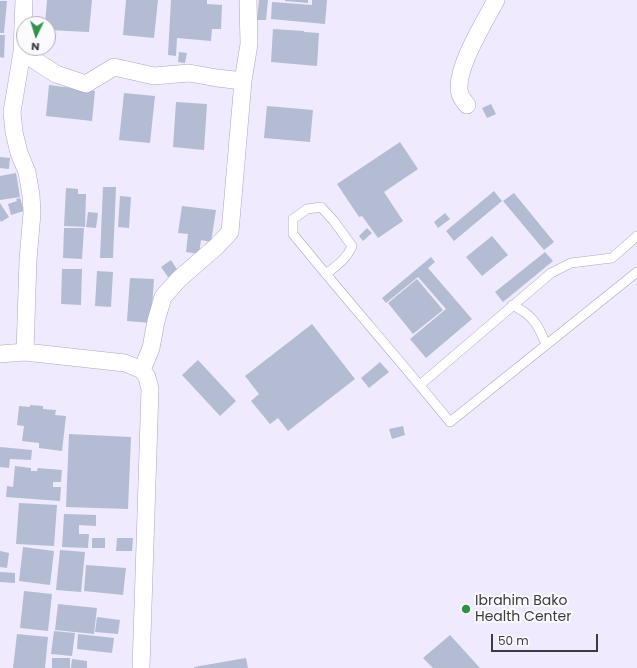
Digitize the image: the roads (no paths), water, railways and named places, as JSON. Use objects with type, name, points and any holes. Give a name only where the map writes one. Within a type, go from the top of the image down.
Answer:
[{"type":"street","points":[[23,16],[24,0]]},
{"type":"street","points":[[142,370],[151,348],[156,321],[163,297],[179,279],[217,246],[230,232],[230,216],[243,81],[249,44],[248,0]]},
{"type":"street","points":[[466,105],[460,94],[462,67],[496,0]]},
{"type":"street","points":[[21,56],[12,112],[14,132],[19,153],[27,172],[31,194],[32,212],[28,260],[25,352]]},
{"type":"street","points":[[28,56],[56,74],[86,84],[114,67],[154,76],[190,73],[243,81]]},
{"type":"street","points":[[0,354],[25,352],[124,363],[142,370],[147,377],[150,389],[141,668]]},
{"type":"lane","points":[[326,274],[343,260],[350,252],[352,246],[333,220],[321,208],[307,209],[293,218],[293,234],[326,274],[420,385],[450,422],[637,272]]},
{"type":"lane","points":[[420,385],[512,304],[550,273],[571,263],[612,258],[637,236]]},
{"type":"lane","points":[[512,304],[525,311],[534,320],[540,328],[546,345]]},
{"type":"place","name":"Ibrahim Bako Health Center","points":[[466,609]]}]
